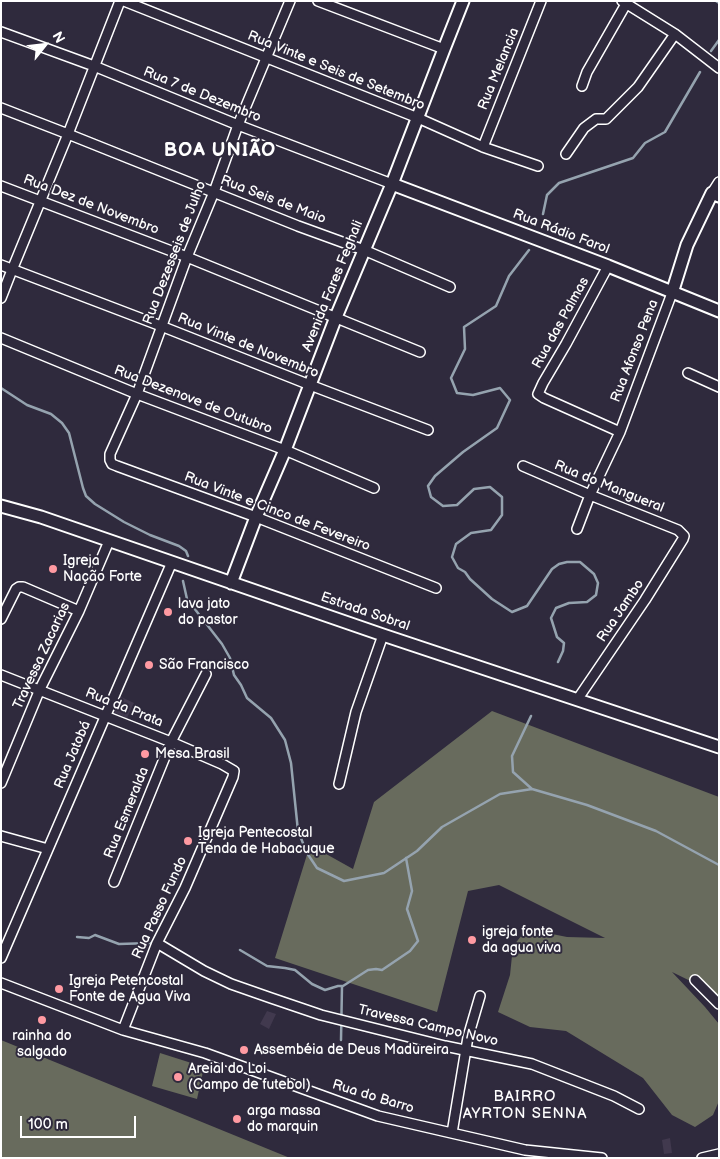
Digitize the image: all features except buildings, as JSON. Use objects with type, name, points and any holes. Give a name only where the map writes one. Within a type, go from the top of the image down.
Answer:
[{"type":"street","points":[[1,298],[120,1]]},
{"type":"street","name":"Rua Vinte e Seis de Setembro","points":[[124,1],[418,118],[483,146],[538,166]]},
{"type":"street","name":"Rua Dezesseis de Julho","points":[[110,460],[110,454],[137,394],[238,125],[290,1]]},
{"type":"street","points":[[318,1],[444,49]]},
{"type":"street","name":"Avenida Fares Feghali","points":[[232,583],[256,517],[336,316],[392,184],[463,1]]},
{"type":"street","name":"Rua Melancia","points":[[483,146],[541,1]]},
{"type":"street","points":[[582,86],[586,72],[624,3],[674,34],[719,68]]},
{"type":"street","name":"Rua 7 de Dezembro","points":[[1,32],[94,66],[238,125],[392,184]]},
{"type":"street","points":[[566,154],[584,128],[596,119],[606,119],[638,87],[674,34]]},
{"type":"street","name":"Rua Seis de Maio","points":[[1,108],[298,226],[364,250],[450,287]]},
{"type":"street","name":"Rua Afonso Pena","points":[[577,529],[590,495],[620,432],[672,293],[687,245],[715,195],[719,182]]},
{"type":"street","name":"Rua Rádio Farol","points":[[392,184],[608,266],[719,312]]},
{"type":"street","name":"Rua Dez de Novembro","points":[[1,186],[336,316],[420,352]]},
{"type":"street","name":"Rua Vinte de Novembro","points":[[1,265],[428,430]]},
{"type":"street","name":"Rua das Palmas","points":[[608,266],[538,394],[620,432]]},
{"type":"street","name":"Rua Dezenove de Outubro","points":[[1,338],[137,394],[284,450],[374,488]]},
{"type":"street","points":[[688,373],[719,387]]},
{"type":"street","name":"Rua Vinte e Cinco de Fevereiro","points":[[110,460],[112,464],[117,466],[256,517],[436,588]]},
{"type":"street","name":"Rua do Mangueral","points":[[522,466],[678,530],[683,535]]},
{"type":"street","name":"Estrada Sobral","points":[[1,506],[41,517],[383,635],[719,746]]},
{"type":"street","name":"Rua Jambo","points":[[577,700],[645,600],[683,539],[683,535]]},
{"type":"street","name":"Travessa Zacarias","points":[[1,783],[40,689],[79,611],[109,541]]},
{"type":"street","name":"Rua Jatobá","points":[[1,958],[172,562]]},
{"type":"street","points":[[1,619],[16,589],[19,587],[79,611]]},
{"type":"street","points":[[338,784],[356,712],[383,635]]},
{"type":"street","name":"Rua Esmeralda","points":[[114,882],[172,742],[206,674]]},
{"type":"street","name":"Rua da Prata","points":[[1,675],[172,742],[234,771]]},
{"type":"street","name":"Rua Passo Fundo","points":[[123,1030],[157,943],[185,888],[234,771]]},
{"type":"street","points":[[1,836],[48,849]]},
{"type":"street","name":"Travessa Campo Novo","points":[[157,943],[204,971],[231,984],[271,998],[321,1015],[466,1051],[532,1064],[614,1096],[639,1109]]},
{"type":"street","points":[[695,980],[719,1004]]},
{"type":"street","name":"Rua do Barro","points":[[1,983],[123,1030],[205,1053],[378,1116],[525,1150],[602,1158]]},
{"type":"street","points":[[452,1133],[471,1024],[480,996]]},
{"type":"street","points":[[702,1158],[719,1154]]},
{"type":"shaded area","points":[[119,696],[134,703],[127,718],[113,712]]},
{"type":"shaded area","points":[[267,1011],[276,1014],[269,1029],[260,1024]]},
{"type":"shaded area","points":[[670,1138],[672,1153],[664,1154],[662,1140]]},
{"type":"green space","points":[[492,711],[719,797],[719,995],[672,972],[719,1024],[719,1101],[713,1115],[695,1127],[672,1115],[643,1078],[566,1031],[530,1027],[498,1012],[510,975],[513,946],[527,929],[567,937],[605,938],[499,885],[468,891],[437,1012],[275,958],[310,845],[353,869],[374,802]]},
{"type":"green space","points":[[1,1040],[290,1158],[4,1158],[1,1156]]},
{"type":"green space","name":"Areial do Loi (Campo de futebol)","points":[[160,1053],[204,1067],[197,1099],[152,1086]]},
{"type":"waterway","points":[[711,51],[719,40]]},
{"type":"waterway","points":[[543,214],[547,195],[559,183],[633,158],[645,143],[665,132],[700,72]]},
{"type":"waterway","points":[[529,250],[509,276],[496,306],[464,327],[465,349],[451,378],[457,393],[473,395],[500,388],[510,400],[497,428],[463,452],[435,476],[428,486],[431,497],[443,506],[457,505],[474,489],[490,487],[502,497],[502,515],[491,530],[471,533],[456,544],[452,557],[458,568],[465,572],[492,599],[512,612],[527,606],[552,569],[559,564],[580,562],[594,574],[598,583],[596,595],[587,602],[569,603],[556,608],[551,618],[557,637],[564,643],[558,662]]},
{"type":"waterway","points":[[1,388],[27,405],[51,414],[62,423],[69,433],[86,496],[95,504],[124,522],[150,535],[179,546],[186,551],[188,556]]},
{"type":"waterway","points":[[183,581],[187,599],[222,644],[230,658],[234,675],[247,698],[271,718],[285,740],[291,763],[298,831],[307,853],[317,868],[344,881],[384,873],[417,851],[442,827],[500,794],[532,789],[587,805],[656,831],[719,865]]},
{"type":"waterway","points":[[531,716],[512,756],[513,772],[532,789]]},
{"type":"waterway","points":[[240,950],[267,966],[295,970],[312,984],[325,990],[343,986],[368,970],[382,970],[410,951],[418,941],[407,909],[412,891],[406,858]]},
{"type":"waterway","points":[[77,937],[89,938],[95,935],[119,944],[151,943]]},
{"type":"waterway","points":[[341,1040],[342,986]]},
{"type":"place","name":"Igreja Nação Forte","points":[[53,569]]},
{"type":"place","name":"lava jato do pastor","points":[[168,612]]},
{"type":"place","name":"São Francisco","points":[[149,665]]},
{"type":"place","name":"Mesa Brasil","points":[[145,754]]},
{"type":"place","name":"Igreja Pentecostal Tenda de Habacuque","points":[[188,841]]},
{"type":"place","name":"igreja fonte da agua viva","points":[[472,940]]},
{"type":"place","name":"Igreja Petencostal Fonte de Água Viva","points":[[59,989]]},
{"type":"place","name":"rainha do salgado","points":[[42,1020]]},
{"type":"place","name":"Assembéia de Deus Madureira","points":[[244,1050]]},
{"type":"place","name":"Areial do Loi (Campo de futebol)","points":[[178,1077]]},
{"type":"place","name":"arga massa do marquin","points":[[237,1119]]},
{"type":"district","name":"BOA UNIÃO","points":[[220,151]]},
{"type":"district","name":"BAIRRO AYRTON SENNA","points":[[525,1106]]}]
